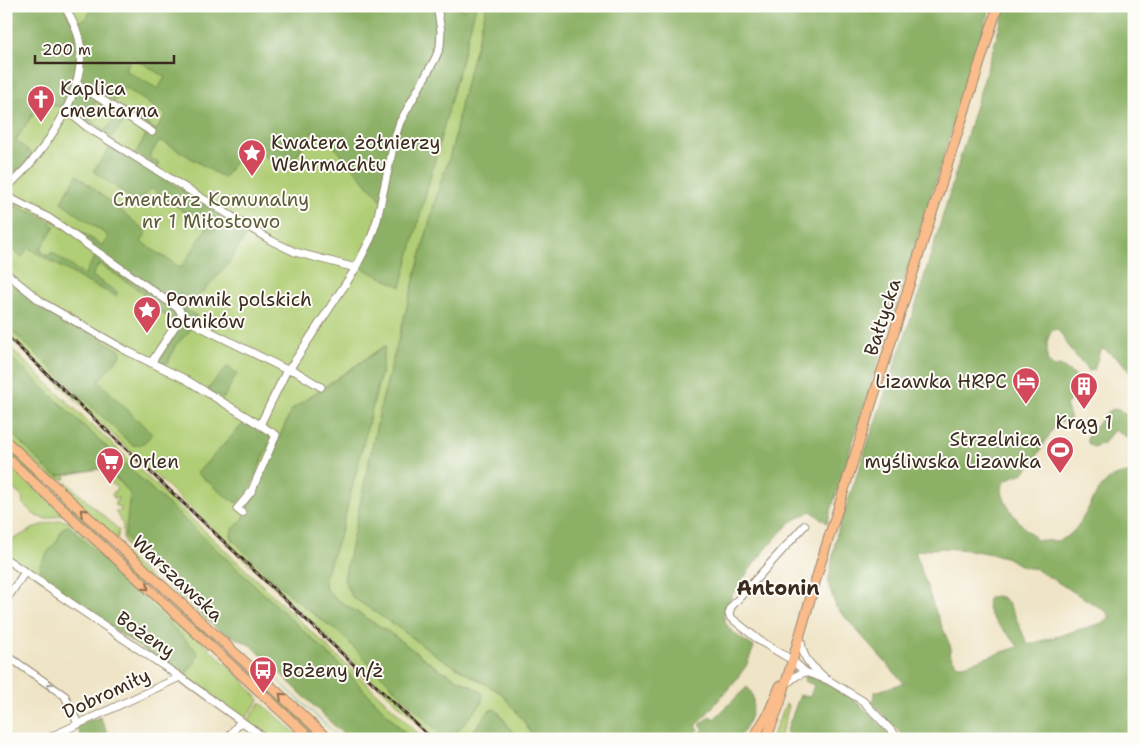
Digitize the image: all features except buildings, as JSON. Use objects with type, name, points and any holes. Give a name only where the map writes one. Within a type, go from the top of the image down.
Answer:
[{"type":"main road","name":"Bałtycka","points":[[766,739],[786,684],[821,562],[998,6]]},
{"type":"main road","name":"Warszawska","points":[[6,441],[329,739]]},
{"type":"main road","name":"Warszawska","points":[[6,458],[311,739]]},
{"type":"main road","points":[[110,554],[119,545]]},
{"type":"main road","name":"Bałtycka","points":[[753,739],[770,710],[791,663]]},
{"type":"street","points":[[6,188],[28,166],[66,110],[76,83],[79,62],[79,38],[66,6]]},
{"type":"street","points":[[260,425],[288,370],[309,342],[356,268],[371,238],[378,220],[400,122],[440,47],[442,31],[437,6]]},
{"type":"street","points":[[76,83],[152,132]]},
{"type":"street","points":[[66,110],[111,142],[270,240],[295,252],[356,268]]},
{"type":"street","points":[[6,212],[9,198],[42,214],[178,308],[181,317],[151,363]]},
{"type":"street","points":[[6,273],[43,303],[127,351],[185,379],[276,435],[251,492],[237,509],[242,513]]},
{"type":"street","points":[[181,317],[288,370],[295,371],[321,386]]},
{"type":"street","points":[[805,525],[732,607],[729,614],[732,620],[748,633],[791,663],[805,672],[828,680]]},
{"type":"street","name":"Bożeny","points":[[6,559],[180,677],[266,739]]},
{"type":"street","points":[[6,600],[25,572]]},
{"type":"street","points":[[800,635],[802,651],[807,662],[828,680],[863,701],[900,739]]},
{"type":"street","points":[[6,655],[65,696],[78,724]]},
{"type":"street","points":[[791,663],[807,662]]},
{"type":"street","points":[[786,684],[805,672]]},
{"type":"street","name":"Dobromiły","points":[[46,739],[180,677]]},
{"type":"street","points":[[227,739],[241,721]]},
{"type":"green space","name":"Cmentarz Komunalny nr 1 Miłostowo","points":[[6,6],[487,6],[461,102],[449,159],[438,190],[381,405],[344,580],[399,628],[439,657],[501,693],[523,720],[534,739],[517,739],[499,713],[494,709],[489,711],[467,739],[435,739],[6,334],[6,325],[132,444],[6,299]],"holes":[[[384,346],[382,369],[341,531],[325,576],[325,587],[333,597],[390,633],[437,668],[480,691],[483,695],[481,704],[454,735],[337,631],[307,609],[269,576],[231,536],[232,530],[243,519],[292,409]]]},
{"type":"green space","points":[[6,6],[62,6],[72,19],[79,21],[87,18],[90,12],[89,6],[451,6],[465,10],[467,6],[476,6],[401,287],[360,267],[376,236],[385,204],[323,134],[312,132],[287,171],[247,144],[224,178],[166,143],[159,141],[149,157],[160,164],[154,173],[248,232],[227,266],[186,310],[197,316],[188,333],[175,346],[168,363],[159,363],[157,359],[180,322],[174,318],[169,318],[148,303],[140,313],[135,309],[144,293],[99,264],[92,276],[117,292],[116,296],[85,281],[28,248],[22,257],[6,246],[6,199],[19,207],[41,216],[55,226],[40,250],[48,256],[52,252],[84,275],[99,250],[76,233],[78,230],[103,246],[108,236],[61,202],[77,175],[147,232],[141,242],[181,268],[207,228],[151,188],[139,204],[93,171],[111,147],[132,159],[146,135],[125,121],[111,138],[90,125],[76,112],[63,106],[54,106],[42,100],[16,140],[33,155],[6,183]],"holes":[[[132,57],[165,77],[158,89],[125,70]],[[124,87],[166,115],[156,130],[116,104],[113,104]],[[96,101],[116,115],[106,131],[86,117]]]},
{"type":"green space","points":[[487,6],[991,6],[827,523],[811,511],[791,522],[762,553],[730,598],[725,610],[724,619],[726,624],[733,632],[754,647],[746,666],[696,726],[699,729],[689,739],[534,739],[523,720],[501,693],[439,657],[352,597],[344,580],[381,405],[438,190],[449,159],[461,102]]},
{"type":"green space","points":[[1006,6],[1134,6],[1134,378],[1121,361],[1104,349],[1100,351],[1094,370],[1089,371],[1072,352],[1059,332],[1056,329],[1051,331],[1047,341],[1047,361],[1054,367],[1061,366],[1082,380],[1089,385],[1088,389],[1074,397],[1066,405],[1071,419],[1057,423],[1036,458],[1025,472],[1006,480],[1002,489],[1003,497],[1013,514],[1037,540],[1059,541],[1071,533],[1079,524],[1100,489],[1109,480],[1120,474],[1134,474],[1134,739],[906,739],[872,703],[875,692],[904,683],[836,607],[828,583],[837,533],[917,301]],"holes":[[[941,548],[994,554],[1005,557],[1021,566],[1034,568],[1107,612],[1110,618],[1102,623],[1028,645],[1006,601],[1001,597],[993,597],[988,599],[989,612],[1018,647],[964,665],[957,665],[949,653],[951,648],[933,605],[915,551]]]},
{"type":"green space","points":[[6,276],[39,304],[120,350],[120,356],[98,381],[152,434],[145,441],[139,445],[132,445],[6,325]]},
{"type":"green space","points":[[6,344],[401,716],[423,739],[411,739],[337,662],[12,359],[6,353]]},
{"type":"green space","points":[[385,346],[382,369],[341,532],[325,576],[325,587],[333,597],[390,633],[437,668],[480,691],[483,695],[481,704],[454,735],[448,737],[441,735],[337,631],[307,609],[269,576],[234,541],[231,535],[232,530],[243,519],[292,409]]},
{"type":"green space","points":[[6,353],[337,662],[411,739],[348,739],[252,646],[216,628],[167,582],[157,567],[143,553],[130,543],[125,536],[130,494],[119,480],[99,469],[58,476],[51,473],[6,428]]},
{"type":"green space","points":[[227,367],[237,373],[223,399],[208,389]]},
{"type":"green space","points":[[1114,409],[1126,415],[1134,412],[1134,444],[1116,430],[1112,432],[1105,442],[1093,447],[1087,440],[1088,436],[1107,412]]},
{"type":"green space","points":[[246,421],[268,434],[271,440],[248,492],[237,503],[197,473]]},
{"type":"green space","points":[[6,428],[58,476],[65,475],[66,479],[51,477],[6,438]]},
{"type":"green space","points":[[6,448],[113,545],[109,545],[6,454]]},
{"type":"green space","points":[[6,461],[63,514],[46,519],[36,516],[23,504],[22,497],[6,482]]},
{"type":"green space","points":[[110,474],[127,488],[130,494],[130,543],[145,556],[185,599],[183,601],[126,545],[123,537],[123,525],[115,511],[121,511],[121,507],[115,506],[118,498],[115,499],[112,495],[117,488],[106,478]]},
{"type":"green space","points":[[67,483],[119,530],[117,540],[57,485]]},
{"type":"green space","points":[[61,520],[68,522],[100,551],[115,561],[241,678],[259,700],[245,720],[6,555],[6,540],[14,539],[38,526]]},
{"type":"green space","points":[[67,526],[195,649],[198,654],[185,676],[78,604],[56,587],[41,571],[40,565],[57,541],[63,528]]},
{"type":"green space","points":[[120,550],[323,739],[316,739],[116,555]]},
{"type":"green space","points":[[806,675],[844,693],[874,718],[893,739],[793,739],[786,732],[800,695],[810,697],[814,685],[804,681]]},
{"type":"green space","points":[[747,687],[753,698],[753,706],[749,721],[737,739],[694,739],[704,729],[700,725],[710,716],[714,719]]},
{"type":"green space","points":[[260,703],[302,739],[269,739],[246,723]]},
{"type":"green space","points":[[786,704],[788,709],[782,731],[778,739],[771,739]]},
{"type":"green space","points":[[494,709],[499,713],[517,739],[467,739],[489,711]]},
{"type":"green space","points":[[100,717],[110,739],[82,739],[76,725]]},
{"type":"waterway","points":[[226,637],[266,669],[341,739]]},
{"type":"railway","points":[[6,335],[432,739]]},
{"type":"place","name":"Kaplica cmentarna","points":[[41,123]]},
{"type":"place","name":"Kwatera żołnierzy Wehrmachtu","points":[[252,177]]},
{"type":"place","name":"Pomnik polskich lotników","points":[[147,334]]},
{"type":"place","name":"Lizawka HRPC","points":[[1026,405]]},
{"type":"place","name":"Krąg 1","points":[[1084,410]]},
{"type":"place","name":"Strzelnica myśliwska Lizawka","points":[[1060,474]]},
{"type":"place","name":"Orlen","points":[[110,485]]},
{"type":"place","name":"Bożeny n/ż","points":[[263,694]]},
{"type":"district","name":"Antonin","points":[[778,588]]}]
